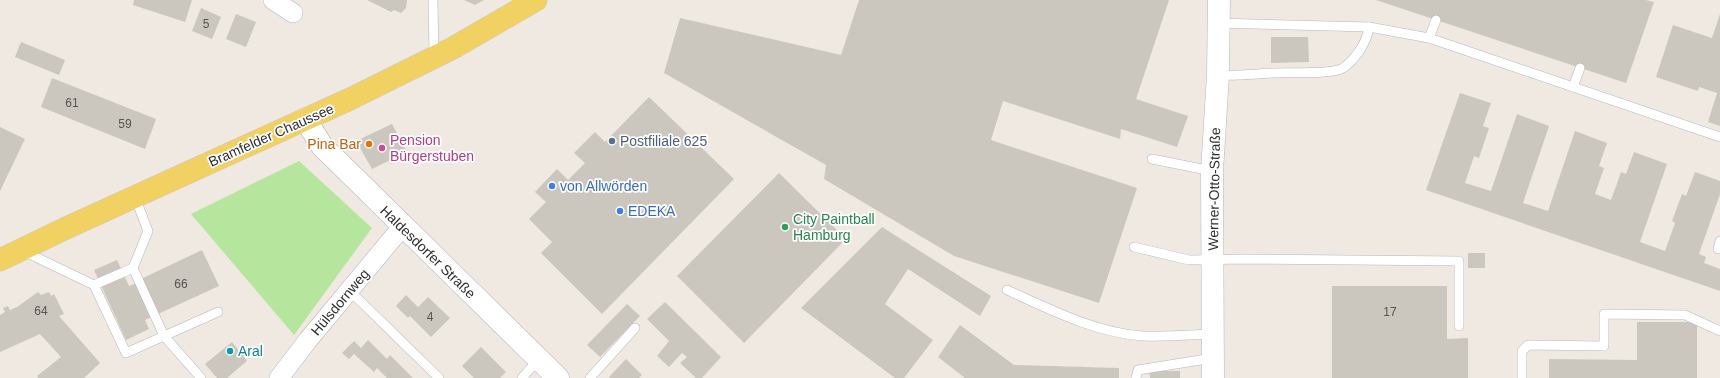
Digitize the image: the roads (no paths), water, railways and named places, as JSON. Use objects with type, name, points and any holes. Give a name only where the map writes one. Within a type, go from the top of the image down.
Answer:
[{"type":"main road","name":"Bramfelder Chaussee","points":[[0,260],[134,196],[305,119],[434,58],[536,0]]},
{"type":"main road","name":"Werner-Otto-Straße","points":[[1213,368],[1212,171],[1218,76],[1219,0]]},
{"type":"main road","name":"Haldesdorfer Straße","points":[[305,119],[322,146],[558,378]]},
{"type":"street","points":[[273,0],[293,13]]},
{"type":"street","name":"Hülsdornweg","points":[[279,378],[402,226]]},
{"type":"lane","points":[[433,0],[434,58]]},
{"type":"lane","points":[[1430,38],[1436,20]]},
{"type":"lane","points":[[1218,23],[1369,27],[1430,38],[1720,136]]},
{"type":"lane","points":[[1218,76],[1248,76],[1273,73],[1331,71],[1343,68],[1352,60],[1364,44],[1368,36],[1369,27]]},
{"type":"lane","points":[[1573,86],[1580,68]]},
{"type":"lane","points":[[1152,160],[1212,171]]},
{"type":"lane","points":[[94,285],[133,268],[148,231],[134,196]]},
{"type":"lane","points":[[1134,247],[1189,260],[1459,261],[1459,326]]},
{"type":"lane","points":[[21,250],[94,285],[126,354],[218,312]]},
{"type":"lane","points":[[133,268],[164,336],[201,378]]},
{"type":"lane","points":[[349,290],[439,378]]},
{"type":"lane","points":[[1007,290],[1069,318],[1107,330],[1142,336],[1213,334]]},
{"type":"lane","points":[[1522,378],[1522,351],[1528,345],[1604,346],[1604,314],[1685,315],[1720,331]]},
{"type":"lane","points":[[590,378],[635,328]]},
{"type":"lane","points":[[522,378],[539,359]]},
{"type":"lane","points":[[1136,378],[1138,370],[1213,368]]},
{"type":"place","name":"Postfiliale 625","points":[[612,141]]},
{"type":"place","name":"Pina Bar","points":[[369,144]]},
{"type":"place","name":"Pension Bürgerstuben","points":[[382,148]]},
{"type":"place","name":"von Allwörden","points":[[552,186]]},
{"type":"place","name":"EDEKA","points":[[620,211]]},
{"type":"place","name":"City Paintball Hamburg","points":[[785,227]]},
{"type":"place","name":"Aral","points":[[230,351]]}]
